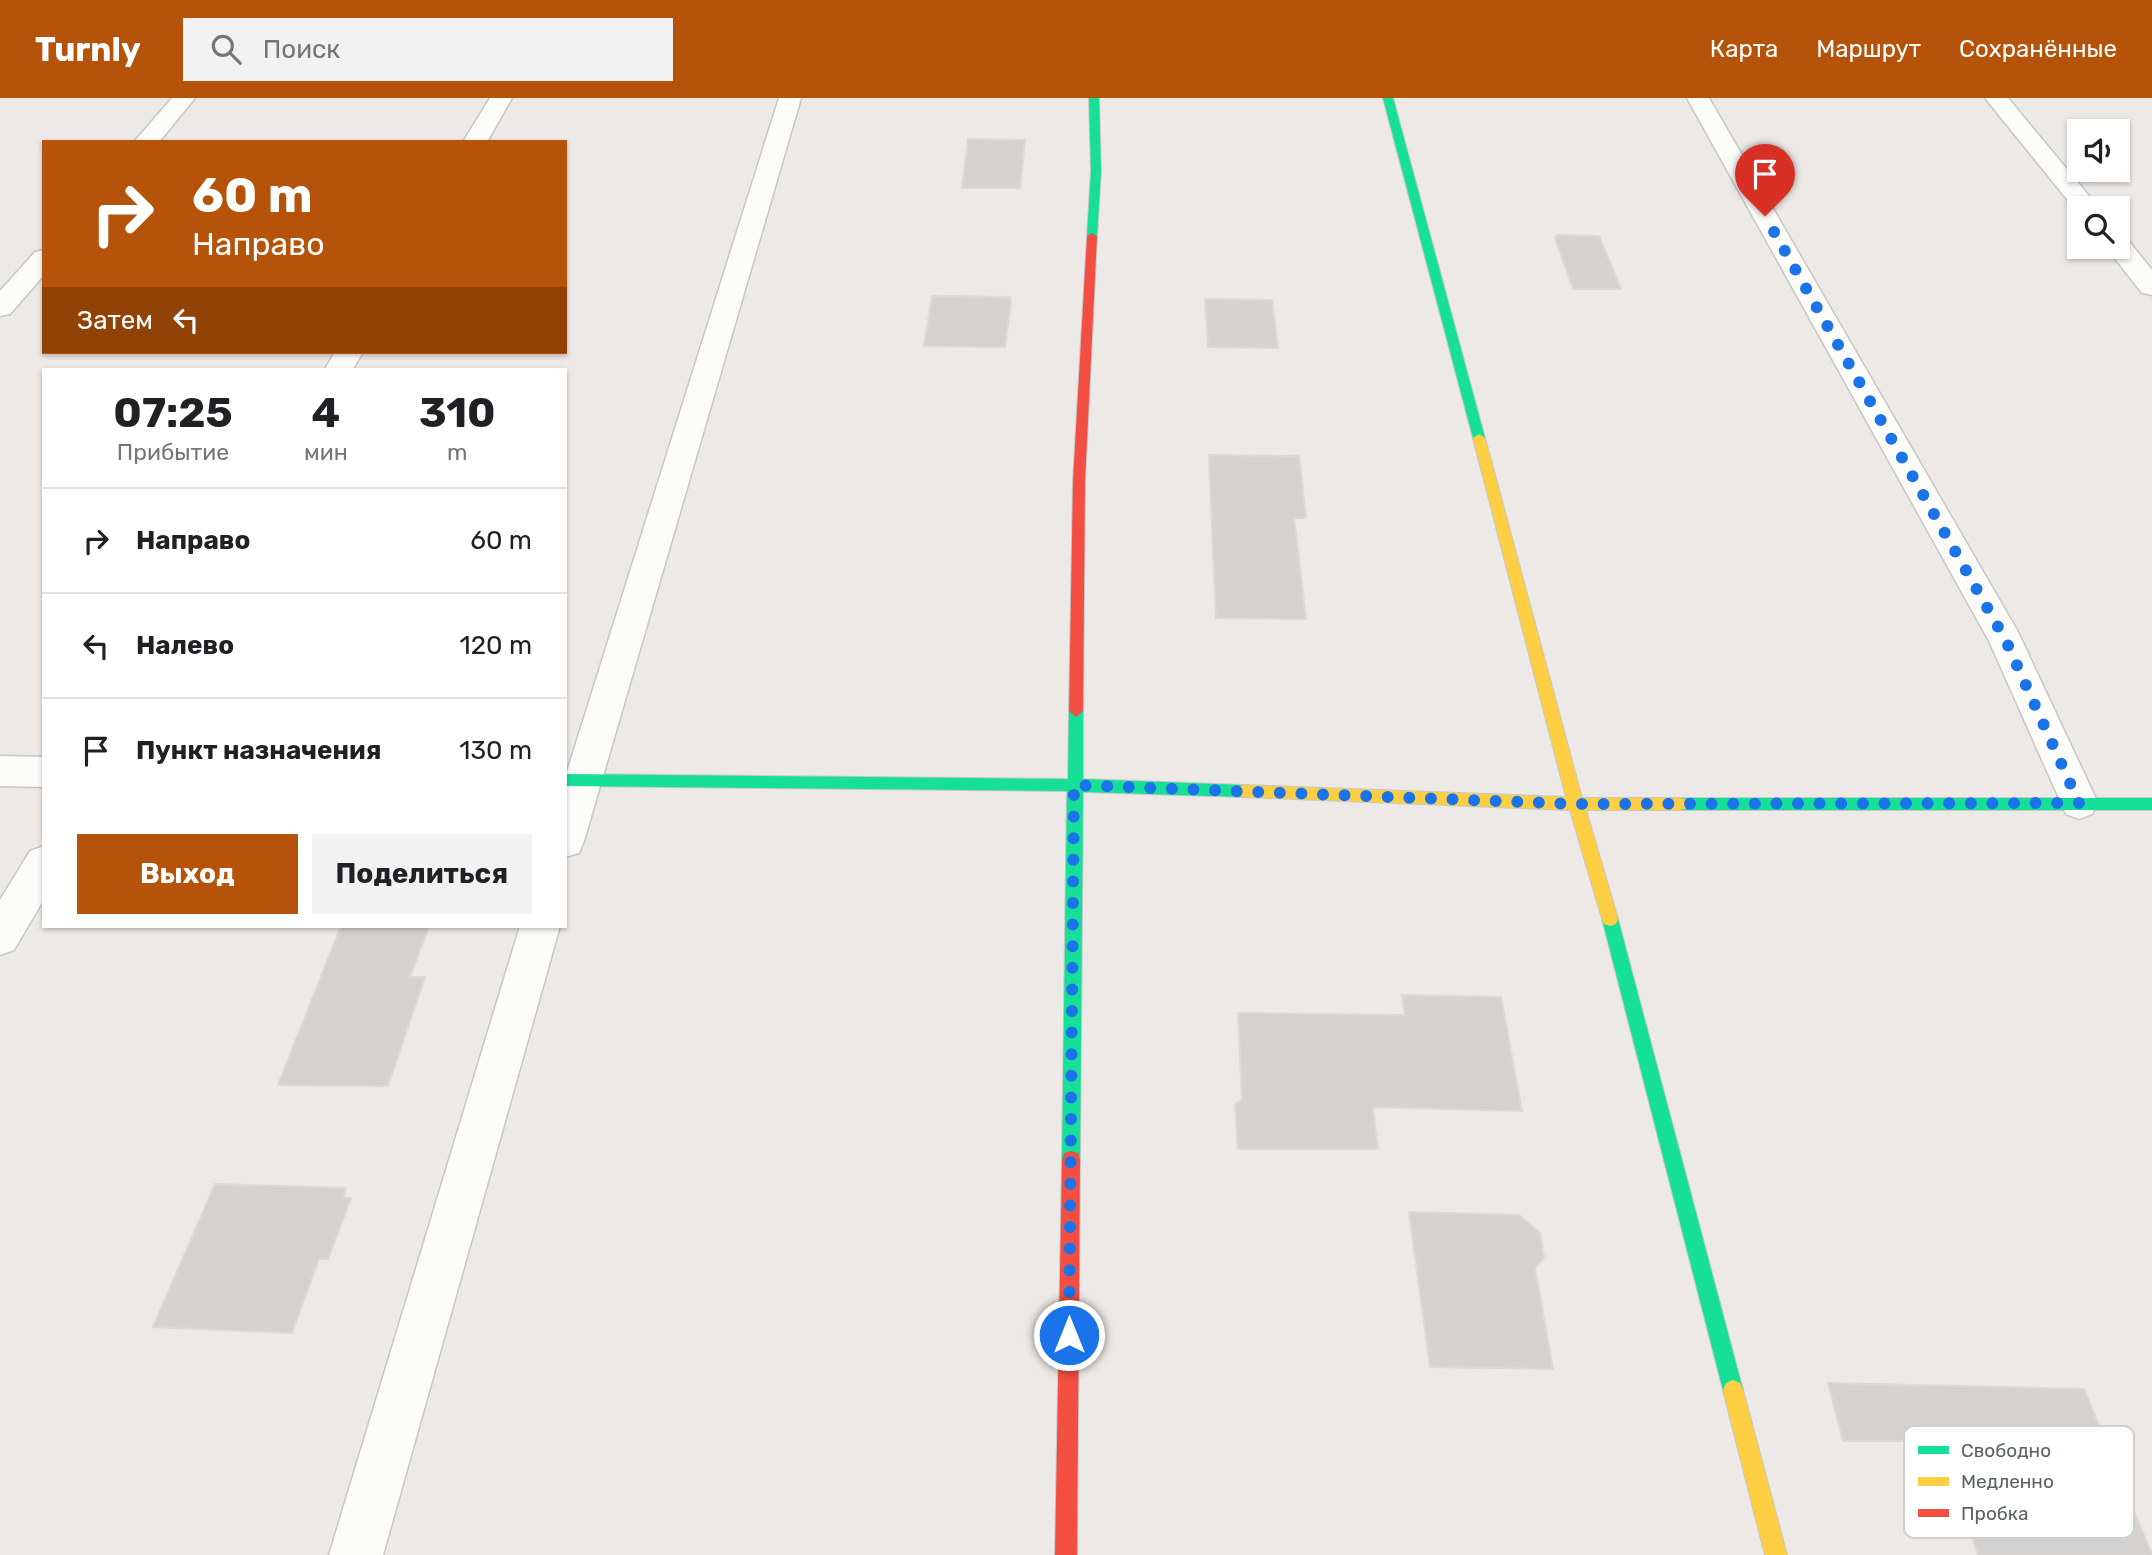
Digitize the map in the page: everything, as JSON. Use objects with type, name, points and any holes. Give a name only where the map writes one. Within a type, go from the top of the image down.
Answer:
[{"type":"street","points":[[148,140],[184,98]]},
{"type":"street","points":[[476,140],[501,98]]},
{"type":"street","points":[[567,827],[574,780],[790,98]]},
{"type":"street","points":[[1066,1555],[1079,481],[1097,171],[1094,98]]},
{"type":"street","points":[[1388,98],[1576,804],[1595,862],[1776,1555]]},
{"type":"street","points":[[1698,98],[2006,641],[2079,803]]},
{"type":"street","points":[[1996,98],[2077,196]]},
{"type":"street","points":[[2129,259],[2152,287]]},
{"type":"street","points":[[0,309],[42,260]]},
{"type":"street","points":[[0,771],[42,772]]},
{"type":"street","points":[[574,780],[1074,785],[1576,804],[2152,804]]},
{"type":"street","points":[[0,937],[42,866]]},
{"type":"street","points":[[356,1555],[539,928]]},
{"type":"building","points":[[968,139],[1025,140],[1020,188],[962,188]]},
{"type":"building","points":[[1557,235],[1599,236],[1621,289],[1573,289],[1555,238]]},
{"type":"building","points":[[932,296],[1010,297],[1005,347],[924,346]]},
{"type":"building","points":[[1205,299],[1272,300],[1278,348],[1208,347]]},
{"type":"building","points":[[1209,455],[1299,456],[1306,518],[1294,518],[1306,619],[1216,618]]},
{"type":"building","points":[[340,928],[428,928],[410,977],[425,977],[388,1086],[278,1085]]},
{"type":"building","points":[[1402,995],[1501,997],[1522,1111],[1373,1107],[1378,1149],[1238,1149],[1235,1104],[1242,1100],[1238,1013],[1405,1015]]},
{"type":"building","points":[[215,1184],[346,1188],[343,1198],[351,1198],[328,1259],[319,1259],[292,1333],[153,1327]]},
{"type":"building","points":[[1409,1212],[1519,1215],[1540,1233],[1544,1257],[1535,1268],[1553,1369],[1430,1367]]},
{"type":"building","points":[[1828,1383],[2084,1389],[2099,1426],[1904,1426],[1904,1441],[1843,1441]]},
{"type":"building","points":[[2134,1511],[2152,1555],[1978,1555],[1972,1538],[2134,1538]]},
{"type":"traffic: fast","points":[[1092,236],[1096,171],[1094,98]]},
{"type":"traffic: fast","points":[[1388,98],[1479,438]]},
{"type":"traffic: fast","points":[[1071,1160],[1076,711]]},
{"type":"traffic: fast","points":[[567,780],[1074,785],[1243,791]]},
{"type":"traffic: fast","points":[[1680,804],[2152,804]]},
{"type":"traffic: fast","points":[[1610,919],[1733,1390]]},
{"type":"traffic: slow","points":[[1479,438],[1576,804],[1610,919]]},
{"type":"traffic: slow","points":[[1243,791],[1576,804],[1680,804]]},
{"type":"traffic: slow","points":[[1733,1390],[1776,1555]]},
{"type":"traffic: jam","points":[[1076,711],[1079,481],[1092,236]]},
{"type":"traffic: jam","points":[[1066,1555],[1071,1160]]},
{"type":"route","points":[[1069,1335],[1074,785],[1576,804],[2079,803],[2006,641],[1765,216]]}]
